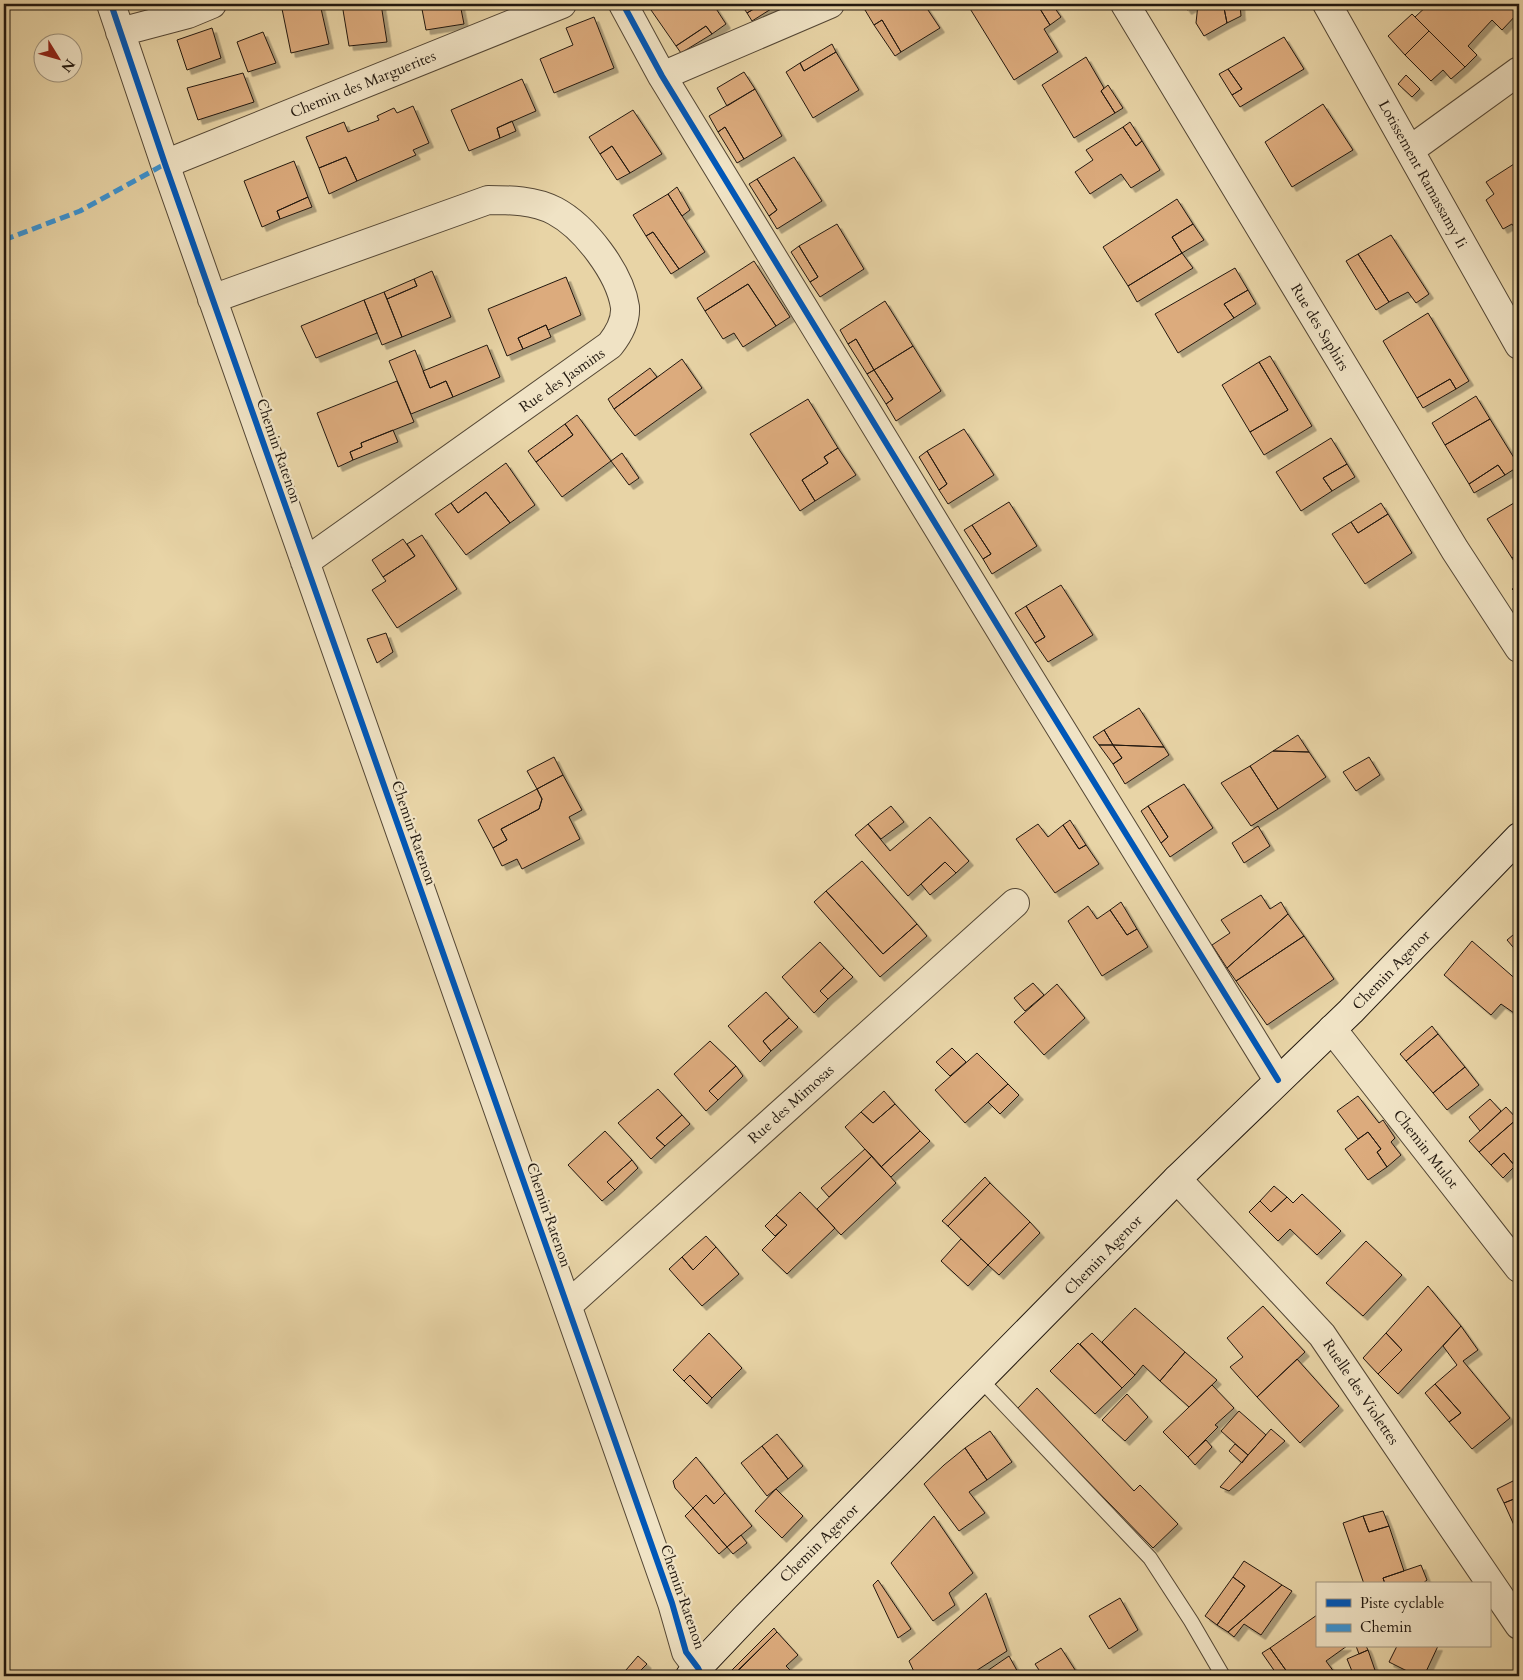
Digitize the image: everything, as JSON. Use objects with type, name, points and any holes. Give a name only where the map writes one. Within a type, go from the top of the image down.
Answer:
[{"type":"street","name":"Chemin Ratenon","points":[[111,4],[212,299],[672,1603],[686,1652],[696,1673]]},
{"type":"street","points":[[120,32],[188,14],[212,4]]},
{"type":"street","name":"Chemin des Marguerites","points":[[165,164],[562,4]]},
{"type":"street","points":[[624,4],[662,76],[1278,1080]]},
{"type":"street","points":[[662,76],[830,4]]},
{"type":"street","name":"Rue des Saphirs","points":[[1125,4],[1455,550],[1519,648]]},
{"type":"street","name":"Lotissement Ramassamy Ii","points":[[1328,4],[1519,345]]},
{"type":"street","points":[[1410,150],[1519,71]]},
{"type":"street","name":"Rue des Jasmins","points":[[212,299],[488,200],[523,201],[555,211],[583,232],[604,257],[619,288],[625,309],[620,331],[610,345],[305,562]]},
{"type":"street","name":"Chemin Agenor","points":[[696,1673],[746,1617],[1177,1179],[1332,1029],[1518,841]]},
{"type":"street","name":"Rue des Mimosas","points":[[568,1305],[1015,903]]},
{"type":"street","name":"Chemin Mulot","points":[[1332,1029],[1519,1268]]},
{"type":"street","name":"Ruelle des Violettes","points":[[1177,1179],[1322,1335],[1490,1582]]},
{"type":"street","name":"Ruelle des Violettes","points":[[1490,1582],[1519,1625]]},
{"type":"lane","points":[[981,1380],[1150,1558],[1191,1621],[1223,1676]]},
{"type":"building","points":[[281,4],[320,4],[329,44],[291,53]]},
{"type":"building","points":[[342,4],[381,4],[387,42],[349,46]]},
{"type":"building","points":[[421,4],[460,4],[464,24],[426,30]]},
{"type":"building","points":[[660,4],[713,4],[726,24],[712,34],[706,26],[676,46],[651,10]]},
{"type":"building","points":[[741,4],[762,4],[747,13]]},
{"type":"building","points":[[762,4],[779,4],[752,21],[747,13]]},
{"type":"building","points":[[876,4],[924,4],[940,28],[901,52],[882,20],[874,25],[865,10]]},
{"type":"building","points":[[975,4],[1037,4],[1050,25],[1044,29],[1058,52],[1014,80],[969,7]]},
{"type":"building","points":[[1037,4],[1052,4],[1061,17],[1050,25]]},
{"type":"building","points":[[1183,4],[1198,4],[1187,10]]},
{"type":"building","points":[[1198,4],[1237,4],[1224,8],[1227,23],[1204,36],[1196,23]]},
{"type":"building","points":[[1240,4],[1241,16],[1227,23],[1224,8]]},
{"type":"building","points":[[1429,4],[1449,4],[1453,7],[1456,4],[1519,4],[1519,12],[1502,30],[1492,20],[1468,46],[1477,55],[1465,67],[1415,17]]},
{"type":"building","points":[[1412,14],[1429,31],[1405,55],[1388,36]]},
{"type":"building","points":[[594,17],[614,68],[554,93],[540,59],[573,45],[566,28]]},
{"type":"building","points":[[882,20],[901,52],[895,56],[874,25]]},
{"type":"building","points":[[706,26],[712,34],[681,53],[676,46]]},
{"type":"building","points":[[212,28],[221,58],[187,70],[177,40]]},
{"type":"building","points":[[1429,31],[1465,67],[1451,79],[1443,70],[1431,81],[1405,55]]},
{"type":"building","points":[[263,32],[276,63],[248,72],[237,42]]},
{"type":"building","points":[[1284,37],[1304,69],[1240,107],[1232,95],[1242,89],[1228,69]]},
{"type":"building","points":[[832,44],[836,52],[804,71],[800,63]]},
{"type":"building","points":[[836,52],[859,90],[813,118],[786,72],[800,63],[804,71]]},
{"type":"building","points":[[1086,57],[1104,88],[1101,91],[1115,113],[1074,138],[1042,85]]},
{"type":"building","points":[[1228,69],[1242,89],[1232,95],[1219,74]]},
{"type":"building","points":[[744,72],[755,89],[727,106],[717,88]]},
{"type":"building","points":[[243,73],[254,102],[198,120],[187,88]]},
{"type":"building","points":[[1406,75],[1420,89],[1412,97],[1398,84]]},
{"type":"building","points":[[522,79],[536,111],[497,128],[500,138],[469,151],[451,110]]},
{"type":"building","points":[[1108,85],[1123,108],[1115,113],[1101,91]]},
{"type":"building","points":[[755,89],[782,136],[744,159],[725,127],[718,132],[709,116]]},
{"type":"building","points":[[1323,104],[1353,150],[1292,187],[1265,142]]},
{"type":"building","points":[[413,106],[429,143],[413,150],[416,155],[357,181],[346,157],[319,168],[306,137],[344,122],[348,132],[379,120],[377,116],[394,108],[397,113]]},
{"type":"building","points":[[633,110],[662,154],[630,173],[612,146],[600,154],[589,137]]},
{"type":"building","points":[[512,121],[516,131],[500,138],[497,128]]},
{"type":"building","points":[[1130,122],[1142,141],[1136,146],[1123,127]]},
{"type":"building","points":[[725,127],[744,159],[737,163],[718,132]]},
{"type":"building","points":[[1123,127],[1136,146],[1142,141],[1160,170],[1131,188],[1121,174],[1090,194],[1075,172],[1093,160],[1086,150]]},
{"type":"building","points":[[612,146],[630,173],[617,180],[600,154]]},
{"type":"building","points":[[346,157],[357,181],[329,194],[319,168]]},
{"type":"building","points":[[794,157],[822,201],[777,229],[769,216],[777,210],[757,179]]},
{"type":"building","points":[[294,161],[308,197],[277,211],[280,219],[262,227],[244,181]]},
{"type":"building","points":[[1514,164],[1519,172],[1519,235],[1512,224],[1503,229],[1486,200],[1494,194],[1486,182]]},
{"type":"building","points":[[757,179],[777,210],[769,216],[749,184]]},
{"type":"building","points":[[677,187],[690,210],[682,216],[668,194]]},
{"type":"building","points":[[668,194],[705,252],[679,269],[653,232],[646,236],[633,215]]},
{"type":"building","points":[[308,197],[312,207],[280,219],[277,211]]},
{"type":"building","points":[[1177,199],[1193,224],[1172,237],[1182,253],[1128,286],[1103,247]]},
{"type":"building","points":[[837,224],[864,269],[820,297],[810,282],[818,277],[799,246]]},
{"type":"building","points":[[1193,224],[1204,240],[1182,253],[1172,237]]},
{"type":"building","points":[[653,232],[679,269],[671,274],[646,236]]},
{"type":"building","points":[[1391,235],[1429,294],[1416,303],[1408,292],[1389,302],[1358,254]]},
{"type":"building","points":[[799,246],[818,277],[810,282],[791,252]]},
{"type":"building","points":[[1182,253],[1193,268],[1137,302],[1128,286]]},
{"type":"building","points":[[1358,254],[1389,302],[1376,310],[1346,261]]},
{"type":"building","points":[[754,261],[790,317],[776,326],[748,284],[705,311],[697,298]]},
{"type":"building","points":[[1235,268],[1248,290],[1224,304],[1234,318],[1178,353],[1155,314]]},
{"type":"building","points":[[432,271],[451,317],[402,337],[387,299],[417,286],[414,279]]},
{"type":"building","points":[[566,277],[581,315],[548,330],[546,325],[518,338],[523,349],[507,356],[488,309]]},
{"type":"building","points":[[414,279],[417,286],[387,299],[384,292]]},
{"type":"building","points":[[748,284],[776,326],[743,347],[734,333],[723,339],[705,311]]},
{"type":"building","points":[[1248,290],[1256,304],[1234,318],[1224,304]]},
{"type":"building","points":[[384,292],[402,337],[382,345],[364,300]]},
{"type":"building","points":[[364,300],[377,333],[316,358],[301,326]]},
{"type":"building","points":[[885,301],[913,346],[874,370],[856,339],[848,344],[840,330]]},
{"type":"building","points":[[1428,313],[1469,381],[1456,389],[1450,379],[1417,398],[1383,341]]},
{"type":"building","points":[[546,325],[551,337],[523,349],[518,338]]},
{"type":"building","points":[[856,339],[874,370],[867,374],[848,344]]},
{"type":"building","points":[[487,345],[500,377],[453,397],[446,381],[430,388],[423,371]]},
{"type":"building","points":[[913,346],[941,391],[896,421],[886,404],[893,399],[874,370]]},
{"type":"building","points":[[415,350],[430,388],[446,381],[453,397],[411,414],[389,361]]},
{"type":"building","points":[[1270,356],[1312,426],[1264,455],[1250,432],[1288,410],[1259,362]]},
{"type":"building","points":[[682,359],[702,388],[635,436],[614,409]]},
{"type":"building","points":[[1259,362],[1288,410],[1250,432],[1222,385]]},
{"type":"building","points":[[650,368],[657,377],[614,409],[608,399]]},
{"type":"building","points":[[874,370],[893,399],[886,404],[867,374]]},
{"type":"building","points":[[1450,379],[1456,389],[1423,408],[1417,398]]},
{"type":"building","points":[[397,381],[414,422],[361,443],[362,447],[350,452],[353,460],[338,467],[317,413]]},
{"type":"building","points":[[1476,396],[1490,419],[1445,445],[1432,423]]},
{"type":"building","points":[[808,399],[838,448],[824,457],[828,463],[802,480],[815,501],[800,511],[750,434]]},
{"type":"building","points":[[577,415],[611,461],[562,497],[536,462],[573,435],[565,424]]},
{"type":"building","points":[[1490,419],[1519,466],[1505,475],[1498,465],[1469,484],[1445,445]]},
{"type":"building","points":[[565,424],[573,435],[536,462],[528,451]]},
{"type":"building","points":[[964,429],[994,475],[948,504],[939,490],[947,484],[927,451]]},
{"type":"building","points":[[393,430],[398,442],[353,460],[350,452],[362,447],[361,443]]},
{"type":"building","points":[[1331,438],[1347,464],[1323,478],[1332,491],[1301,511],[1276,472]]},
{"type":"building","points":[[838,448],[856,475],[815,501],[802,480],[828,463],[824,457]]},
{"type":"building","points":[[927,451],[947,484],[939,490],[919,457]]},
{"type":"building","points":[[622,453],[639,478],[629,485],[611,461]]},
{"type":"building","points":[[506,463],[535,505],[510,523],[486,492],[458,513],[451,503]]},
{"type":"building","points":[[1347,464],[1355,477],[1332,491],[1323,478]]},
{"type":"building","points":[[1498,465],[1505,475],[1474,493],[1469,484]]},
{"type":"building","points":[[486,492],[510,523],[466,555],[435,514],[451,503],[458,513]]},
{"type":"building","points":[[1519,500],[1519,553],[1512,558],[1487,519]]},
{"type":"building","points":[[1009,502],[1037,546],[992,574],[983,559],[991,554],[972,525]]},
{"type":"building","points":[[1381,503],[1388,514],[1358,533],[1351,522]]},
{"type":"building","points":[[1388,514],[1412,553],[1365,584],[1332,534],[1351,522],[1358,533]]},
{"type":"building","points":[[972,525],[991,554],[983,559],[964,530]]},
{"type":"building","points":[[422,535],[457,589],[397,628],[372,590],[386,581],[383,577],[415,556],[407,544]]},
{"type":"building","points":[[403,539],[415,556],[383,577],[372,560]]},
{"type":"building","points":[[1519,553],[1519,570],[1512,558]]},
{"type":"building","points":[[1061,585],[1093,635],[1048,662],[1035,643],[1045,637],[1026,606]]},
{"type":"building","points":[[1519,585],[1519,596],[1512,589]]},
{"type":"building","points":[[1026,606],[1045,637],[1035,643],[1015,613]]},
{"type":"building","points":[[386,633],[393,652],[377,663],[367,639]]},
{"type":"building","points":[[1139,708],[1164,747],[1113,745],[1104,730]]},
{"type":"building","points":[[1104,730],[1113,745],[1099,745],[1093,737]]},
{"type":"building","points":[[1298,735],[1309,752],[1273,751]]},
{"type":"building","points":[[1099,745],[1113,745],[1122,758],[1113,764]]},
{"type":"building","points":[[1113,745],[1164,747],[1169,755],[1125,784],[1113,764],[1122,758]]},
{"type":"building","points":[[1273,751],[1309,752],[1326,777],[1278,809],[1250,766]]},
{"type":"building","points":[[554,757],[563,775],[537,789],[527,771]]},
{"type":"building","points":[[1369,757],[1380,775],[1356,791],[1343,772]]},
{"type":"building","points":[[1250,766],[1278,809],[1251,826],[1221,783]]},
{"type":"building","points":[[563,775],[582,810],[569,817],[580,839],[522,869],[517,859],[502,866],[493,848],[507,840],[501,829],[539,809],[542,799],[537,789]]},
{"type":"building","points":[[1184,784],[1213,828],[1170,857],[1161,843],[1168,837],[1148,806]]},
{"type":"building","points":[[537,789],[542,799],[539,809],[501,829],[507,840],[493,848],[478,820]]},
{"type":"building","points":[[891,806],[904,822],[881,839],[868,824]]},
{"type":"building","points":[[1148,806],[1168,837],[1161,843],[1141,811]]},
{"type":"building","points":[[930,817],[969,861],[956,873],[945,862],[908,896],[855,835],[868,824],[890,851]]},
{"type":"building","points":[[1070,820],[1086,845],[1079,849],[1063,825]]},
{"type":"building","points":[[1038,824],[1048,837],[1063,825],[1079,849],[1086,845],[1099,864],[1055,893],[1016,839]]},
{"type":"building","points":[[1258,826],[1270,846],[1244,863],[1232,843]]},
{"type":"building","points":[[862,861],[917,924],[883,954],[826,891]]},
{"type":"building","points":[[945,862],[956,873],[930,895],[921,884]]},
{"type":"building","points":[[826,891],[883,954],[917,924],[927,936],[880,977],[814,902]]},
{"type":"building","points":[[1261,895],[1270,909],[1281,902],[1288,914],[1227,968],[1212,945],[1230,933],[1221,920]]},
{"type":"building","points":[[1121,902],[1137,929],[1127,935],[1110,910]]},
{"type":"building","points":[[1088,906],[1097,919],[1110,910],[1127,935],[1137,929],[1148,947],[1102,976],[1068,921]]},
{"type":"building","points":[[1288,914],[1304,936],[1236,981],[1227,968]]},
{"type":"building","points":[[1519,930],[1519,954],[1507,940]]},
{"type":"building","points":[[1304,936],[1334,979],[1267,1025],[1236,981]]},
{"type":"building","points":[[1472,941],[1519,982],[1519,1007],[1514,1013],[1501,1004],[1491,1015],[1444,975]]},
{"type":"building","points":[[820,942],[844,968],[820,991],[828,999],[814,1013],[782,977]]},
{"type":"building","points":[[844,968],[853,977],[828,999],[820,991]]},
{"type":"building","points":[[1033,983],[1044,995],[1025,1011],[1014,998]]},
{"type":"building","points":[[1057,984],[1085,1018],[1044,1055],[1014,1022]]},
{"type":"building","points":[[766,992],[789,1018],[763,1041],[771,1051],[760,1062],[728,1026]]},
{"type":"building","points":[[789,1018],[798,1027],[771,1051],[763,1041]]},
{"type":"building","points":[[1432,1026],[1438,1034],[1406,1061],[1400,1054]]},
{"type":"building","points":[[1438,1034],[1465,1067],[1433,1093],[1406,1061]]},
{"type":"building","points":[[710,1041],[736,1066],[709,1091],[718,1100],[706,1111],[674,1074]]},
{"type":"building","points":[[952,1048],[966,1062],[950,1076],[936,1062]]},
{"type":"building","points":[[977,1053],[1008,1084],[965,1123],[935,1090]]},
{"type":"building","points":[[736,1066],[743,1076],[718,1100],[709,1091]]},
{"type":"building","points":[[1465,1067],[1479,1085],[1447,1110],[1433,1093]]},
{"type":"building","points":[[1008,1084],[1019,1095],[1000,1114],[988,1102]]},
{"type":"building","points":[[658,1089],[682,1115],[656,1138],[665,1146],[651,1159],[618,1123]]},
{"type":"building","points":[[884,1091],[895,1104],[873,1123],[861,1112]]},
{"type":"building","points":[[1358,1096],[1379,1123],[1383,1120],[1395,1138],[1391,1142],[1401,1155],[1387,1167],[1377,1152],[1381,1149],[1368,1132],[1358,1139],[1337,1111]]},
{"type":"building","points":[[1490,1099],[1501,1111],[1480,1131],[1469,1117]]},
{"type":"building","points":[[895,1104],[920,1131],[881,1167],[845,1127],[861,1112],[873,1123]]},
{"type":"building","points":[[1506,1107],[1517,1119],[1479,1152],[1469,1141]]},
{"type":"building","points":[[682,1115],[690,1124],[665,1146],[656,1138]]},
{"type":"building","points":[[1519,1117],[1519,1163],[1515,1166],[1504,1153],[1491,1165],[1479,1152]]},
{"type":"building","points":[[605,1131],[632,1160],[607,1182],[615,1190],[602,1201],[568,1165]]},
{"type":"building","points":[[920,1131],[930,1141],[891,1177],[881,1167]]},
{"type":"building","points":[[1368,1132],[1381,1149],[1377,1152],[1387,1167],[1368,1180],[1345,1149]]},
{"type":"building","points":[[865,1149],[872,1156],[829,1197],[821,1188]]},
{"type":"building","points":[[1504,1153],[1515,1166],[1503,1178],[1491,1165]]},
{"type":"building","points":[[872,1156],[896,1183],[841,1235],[817,1209]]},
{"type":"building","points":[[632,1160],[638,1168],[615,1190],[607,1182]]},
{"type":"building","points":[[985,1177],[990,1183],[948,1226],[942,1221]]},
{"type":"building","points":[[990,1183],[1030,1222],[988,1265],[948,1226]]},
{"type":"building","points":[[1274,1186],[1287,1197],[1271,1212],[1260,1201]]},
{"type":"building","points":[[800,1192],[835,1228],[787,1274],[762,1250],[787,1225],[776,1215]]},
{"type":"building","points":[[1302,1194],[1341,1231],[1317,1255],[1290,1229],[1278,1241],[1249,1212],[1260,1201],[1271,1212],[1287,1197],[1293,1203]]},
{"type":"building","points":[[776,1215],[787,1225],[775,1236],[765,1226]]},
{"type":"building","points":[[1030,1222],[1040,1233],[999,1275],[988,1265]]},
{"type":"building","points":[[706,1236],[716,1247],[693,1270],[682,1257]]},
{"type":"building","points":[[961,1239],[988,1265],[968,1286],[941,1261]]},
{"type":"building","points":[[1366,1241],[1402,1275],[1363,1316],[1326,1283]]},
{"type":"building","points":[[716,1247],[739,1274],[702,1306],[669,1269],[682,1257],[693,1270]]},
{"type":"building","points":[[1428,1286],[1461,1326],[1398,1394],[1378,1374],[1402,1350],[1386,1333]]},
{"type":"building","points":[[1263,1306],[1305,1352],[1257,1397],[1230,1367],[1243,1357],[1227,1338]]},
{"type":"building","points":[[1135,1308],[1185,1352],[1160,1381],[1143,1365],[1135,1375],[1102,1342]]},
{"type":"building","points":[[1461,1326],[1478,1350],[1463,1361],[1510,1418],[1472,1449],[1449,1422],[1461,1413],[1435,1384],[1457,1365],[1443,1346]]},
{"type":"building","points":[[709,1333],[742,1368],[712,1398],[690,1375],[684,1381],[673,1370]]},
{"type":"building","points":[[1092,1333],[1135,1375],[1122,1388],[1080,1344]]},
{"type":"building","points":[[1386,1333],[1402,1350],[1378,1374],[1363,1358]]},
{"type":"building","points":[[1078,1343],[1122,1388],[1095,1414],[1050,1371]]},
{"type":"building","points":[[1185,1352],[1217,1380],[1189,1407],[1160,1381]]},
{"type":"building","points":[[1297,1359],[1339,1406],[1300,1443],[1257,1397]]},
{"type":"building","points":[[690,1375],[712,1398],[707,1404],[684,1381]]},
{"type":"building","points":[[1435,1384],[1461,1413],[1449,1422],[1425,1393]]},
{"type":"building","points":[[1212,1385],[1234,1408],[1215,1425],[1218,1427],[1188,1457],[1163,1432]]},
{"type":"building","points":[[1037,1388],[1134,1491],[1140,1485],[1178,1524],[1153,1548],[1017,1409]]},
{"type":"building","points":[[1127,1394],[1148,1417],[1125,1441],[1102,1420]]},
{"type":"building","points":[[1239,1411],[1266,1435],[1248,1455],[1221,1431]]},
{"type":"building","points":[[1271,1429],[1285,1441],[1229,1491],[1220,1487]]},
{"type":"building","points":[[990,1431],[1012,1462],[987,1480],[965,1448]]},
{"type":"building","points":[[777,1434],[803,1466],[788,1479],[762,1446]]},
{"type":"building","points":[[1206,1440],[1212,1447],[1195,1465],[1188,1457]]},
{"type":"building","points":[[1235,1444],[1248,1455],[1242,1463],[1229,1451]]},
{"type":"building","points":[[762,1446],[788,1479],[767,1496],[741,1463]]},
{"type":"building","points":[[965,1448],[987,1480],[969,1492],[985,1513],[959,1531],[924,1484]]},
{"type":"building","points":[[696,1457],[725,1493],[714,1504],[706,1495],[693,1508],[675,1488],[673,1481]]},
{"type":"building","points":[[1519,1478],[1519,1497],[1504,1503],[1497,1489]]},
{"type":"building","points":[[776,1489],[803,1516],[782,1538],[755,1511]]},
{"type":"building","points":[[725,1493],[752,1526],[727,1547],[693,1508],[706,1495],[714,1504]]},
{"type":"building","points":[[1519,1497],[1519,1520],[1513,1523],[1504,1503]]},
{"type":"building","points":[[693,1508],[727,1547],[719,1554],[685,1516]]},
{"type":"building","points":[[1383,1511],[1389,1526],[1369,1532],[1363,1516]]},
{"type":"building","points":[[934,1516],[973,1573],[949,1593],[955,1605],[933,1621],[891,1563]]},
{"type":"building","points":[[1363,1516],[1369,1532],[1389,1526],[1404,1571],[1383,1578],[1384,1582],[1363,1582],[1343,1523]]},
{"type":"building","points":[[1519,1520],[1519,1534],[1513,1523]]},
{"type":"building","points":[[741,1535],[747,1543],[733,1554],[727,1547]]},
{"type":"building","points":[[1244,1561],[1282,1585],[1228,1632],[1217,1625],[1245,1586],[1233,1577]]},
{"type":"building","points":[[1421,1565],[1427,1580],[1424,1582],[1384,1582],[1383,1578]]},
{"type":"building","points":[[1233,1577],[1245,1586],[1217,1625],[1205,1616]]},
{"type":"building","points":[[878,1580],[911,1629],[898,1638],[873,1585]]},
{"type":"building","points":[[1282,1585],[1292,1591],[1261,1635],[1244,1624],[1234,1637],[1228,1632]]},
{"type":"building","points":[[986,1593],[1007,1651],[968,1676],[916,1676],[909,1661]]},
{"type":"building","points":[[1120,1598],[1138,1630],[1109,1649],[1089,1616]]},
{"type":"building","points":[[1316,1616],[1316,1648],[1344,1648],[1326,1661],[1337,1676],[1290,1676],[1270,1648]]},
{"type":"building","points":[[774,1628],[777,1632],[732,1676],[729,1673]]},
{"type":"building","points":[[777,1632],[798,1655],[786,1666],[796,1676],[733,1676]]},
{"type":"building","points":[[1061,1648],[1079,1676],[1043,1676],[1035,1664]]},
{"type":"building","points":[[1270,1648],[1290,1676],[1278,1676],[1262,1653]]},
{"type":"building","points":[[1357,1648],[1367,1648],[1368,1650],[1359,1654]]},
{"type":"building","points":[[1396,1648],[1437,1648],[1424,1676],[1417,1676],[1389,1662]]},
{"type":"building","points":[[1368,1650],[1377,1676],[1354,1676],[1347,1659]]},
{"type":"building","points":[[638,1656],[647,1664],[633,1676],[626,1670]]},
{"type":"building","points":[[1009,1656],[1020,1676],[992,1676],[987,1671]]},
{"type":"marked path","points":[[4,240],[80,211],[165,164]]},
{"type":"cycle path","points":[[111,4],[165,164],[672,1603],[686,1652],[702,1676]]},
{"type":"cycle path","points":[[623,4],[662,76],[1278,1080]]}]
